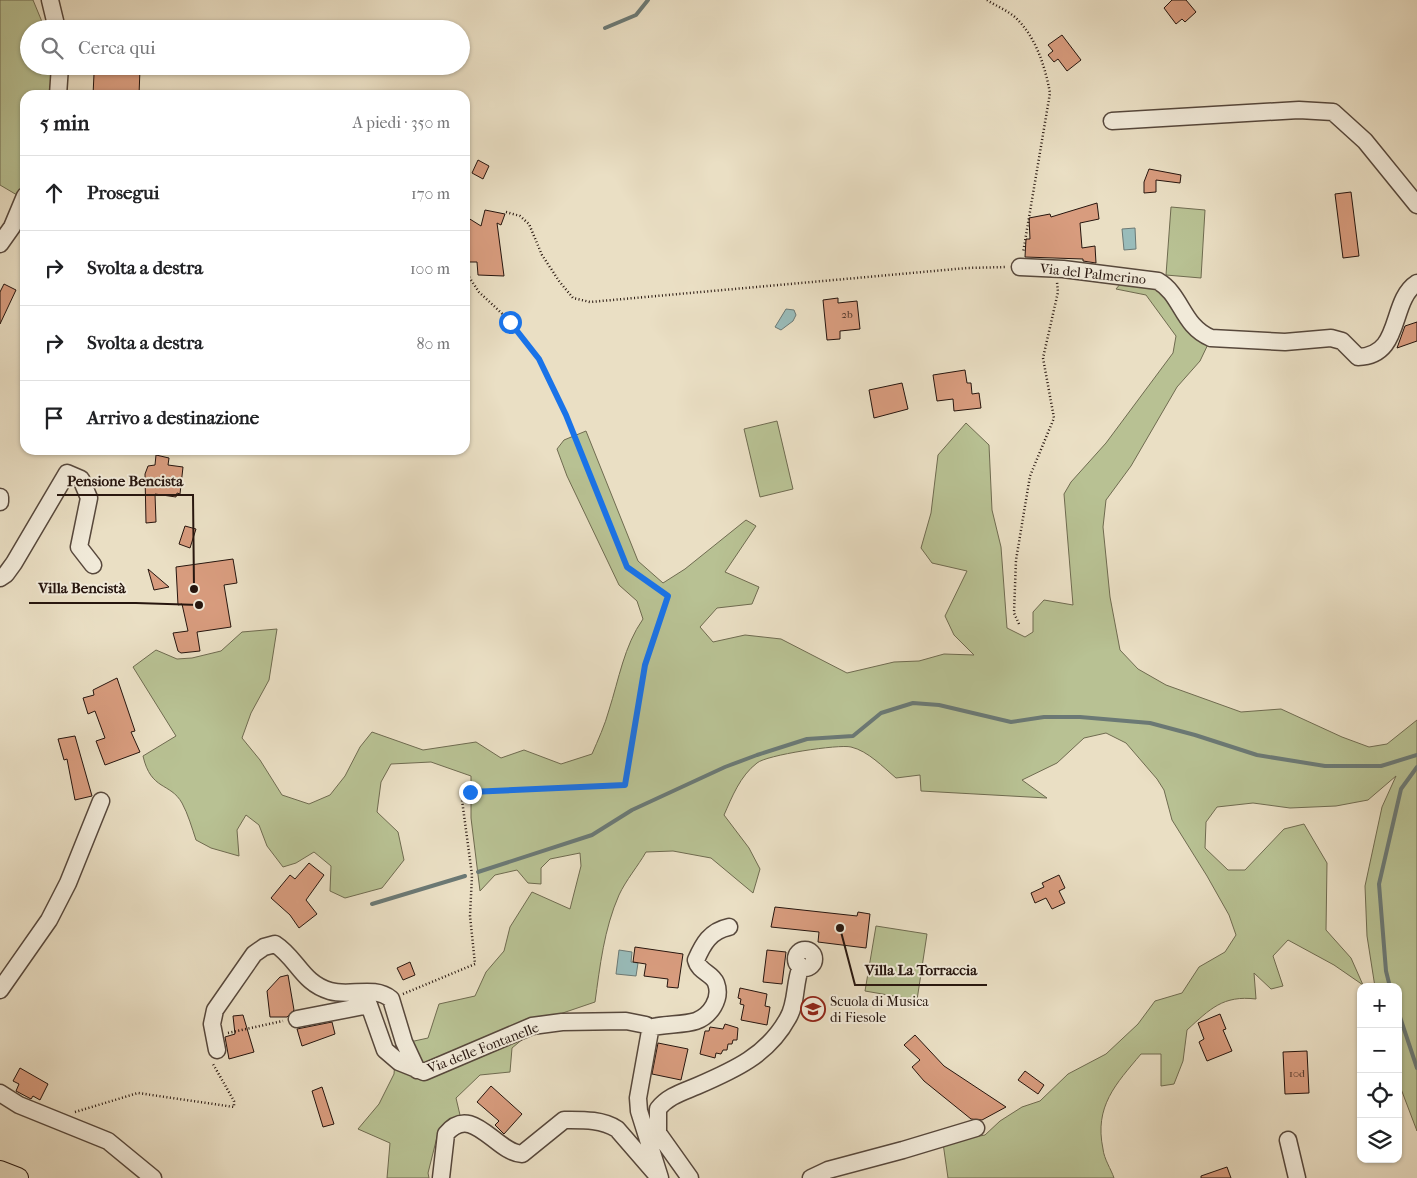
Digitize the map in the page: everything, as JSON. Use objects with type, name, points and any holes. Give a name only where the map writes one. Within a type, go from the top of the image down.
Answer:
[{"type":"main road","points":[[0,1171],[18,1178]]},
{"type":"street","points":[[50,0],[55,20]]},
{"type":"street","points":[[58,90],[59,75]]},
{"type":"street","points":[[1112,121],[1299,110],[1333,112],[1365,141],[1417,205]]},
{"type":"street","points":[[0,244],[12,227],[20,208]]},
{"type":"street","name":"Via del Palmerino","points":[[1020,267],[1053,268],[1158,280],[1169,290],[1192,326],[1201,334],[1211,338],[1285,342],[1331,338],[1342,341],[1358,357],[1368,357],[1385,344],[1396,326],[1402,299],[1417,283]]},
{"type":"street","points":[[0,578],[6,574],[14,563],[67,474],[81,479],[88,498],[79,547],[93,565]]},
{"type":"street","points":[[0,497],[0,502]]},
{"type":"street","points":[[0,990],[49,920],[68,883],[101,801]]},
{"type":"street","points":[[660,1178],[639,1112],[638,1098],[649,1028],[697,1021],[710,1011],[718,997],[716,983],[713,978],[700,969],[696,960],[709,937],[729,927]]},
{"type":"street","points":[[216,1043],[212,1024],[214,1010],[254,954],[270,944],[281,948],[301,973],[322,988],[340,993],[379,992],[391,999]]},
{"type":"street","points":[[690,1178],[658,1133],[658,1109],[671,1097],[738,1069],[763,1050],[787,1020],[791,1012],[796,979],[801,966]]},
{"type":"street","name":"Via delle Fontanelle","points":[[391,999],[404,1042],[417,1070],[424,1072],[532,1026],[562,1022],[626,1021],[642,1023],[649,1028]]},
{"type":"street","points":[[297,1018],[369,1005],[385,1050],[399,1062],[417,1070]]},
{"type":"street","points":[[0,1093],[19,1106],[108,1140],[153,1178]]},
{"type":"street","points":[[441,1178],[446,1134],[451,1129],[467,1123],[474,1124],[506,1149],[522,1154],[564,1120],[590,1120],[611,1125],[618,1129],[660,1178]]},
{"type":"street","points":[[811,1178],[828,1170],[976,1128]]},
{"type":"street","points":[[1288,1140],[1297,1178]]},
{"type":"path","points":[[506,212],[520,216],[529,224],[542,255],[559,282],[573,298],[590,302],[967,268],[1020,267],[1050,93],[1047,73],[1032,36],[1016,17],[987,0]]},
{"type":"path","points":[[1019,624],[1014,613],[1016,560],[1030,476],[1054,418],[1043,358],[1058,292],[1053,268]]},
{"type":"path","points":[[391,999],[475,964],[470,916],[472,875],[462,800],[470,792],[625,785],[645,665],[668,596],[627,567],[566,415],[539,359],[510,322],[479,292],[470,278]]},
{"type":"path","points":[[52,1119],[138,1093],[234,1107],[234,1101],[209,1056],[216,1043],[297,1018]]},
{"type":"green space","points":[[0,0],[33,0],[41,20],[20,20],[20,75],[52,75],[50,90],[20,90],[20,189],[17,195],[0,185]]},
{"type":"green space","points":[[1171,207],[1205,210],[1201,278],[1166,275]]},
{"type":"green space","points":[[1127,276],[1158,281],[1211,338],[1200,361],[1177,387],[1131,466],[1106,500],[1103,527],[1110,597],[1120,650],[1138,669],[1166,685],[1241,712],[1281,709],[1342,737],[1369,747],[1387,744],[1417,720],[1417,1131],[1402,1092],[1402,983],[1374,983],[1367,936],[1365,886],[1382,807],[1396,776],[1368,800],[1336,806],[1290,808],[1253,803],[1217,807],[1206,822],[1205,848],[1228,870],[1245,870],[1284,829],[1304,824],[1327,863],[1326,930],[1351,958],[1362,983],[1288,940],[1273,956],[1283,986],[1271,989],[1254,973],[1256,999],[1235,999],[1218,1005],[1195,1022],[1187,1030],[1183,1061],[1174,1084],[1161,1086],[1161,1054],[1141,1054],[1123,1075],[1104,1108],[1101,1134],[1106,1160],[1114,1178],[948,1178],[943,1143],[985,1135],[1000,1121],[1022,1107],[1040,1101],[1068,1074],[1106,1054],[1138,1024],[1155,1001],[1182,993],[1199,967],[1225,952],[1236,935],[1229,915],[1172,820],[1164,790],[1157,779],[1126,743],[1106,733],[1084,738],[1057,763],[1022,780],[1047,798],[921,791],[920,775],[896,778],[869,756],[857,749],[844,746],[803,751],[774,757],[757,763],[741,780],[724,815],[749,848],[760,869],[753,893],[711,858],[673,851],[646,852],[622,889],[614,908],[603,948],[595,1002],[548,1018],[512,1048],[510,1072],[480,1075],[456,1098],[460,1115],[438,1133],[428,1173],[429,1178],[387,1178],[390,1143],[358,1129],[379,1104],[394,1074],[396,1045],[428,1038],[439,1004],[475,996],[486,972],[504,951],[510,927],[532,892],[570,909],[581,866],[580,853],[550,859],[541,868],[541,884],[528,883],[517,870],[495,875],[480,891],[471,818],[471,776],[431,762],[391,764],[381,782],[377,812],[398,832],[404,860],[382,888],[345,898],[330,891],[331,866],[314,852],[296,863],[283,867],[267,846],[259,825],[246,815],[237,830],[239,856],[211,848],[196,840],[182,803],[177,796],[156,781],[146,767],[143,756],[176,736],[133,667],[156,650],[177,659],[192,658],[221,651],[242,632],[277,629],[269,680],[251,713],[242,738],[260,760],[282,795],[309,804],[330,795],[345,776],[360,747],[372,732],[423,750],[476,742],[501,758],[524,750],[561,764],[592,754],[606,721],[631,640],[643,619],[637,601],[619,585],[567,476],[557,449],[564,440],[586,431],[638,561],[663,583],[685,569],[746,520],[756,526],[725,572],[759,587],[752,604],[717,608],[700,627],[713,642],[745,635],[781,639],[847,673],[894,662],[919,661],[944,654],[974,655],[954,635],[945,616],[967,571],[932,563],[921,548],[931,513],[938,455],[966,423],[989,445],[992,510],[1001,547],[1007,628],[1025,637],[1033,632],[1033,612],[1044,600],[1073,605],[1064,494],[1071,482],[1106,443],[1173,353],[1176,336],[1146,295],[1116,289]]},
{"type":"green space","points":[[777,421],[793,489],[760,497],[744,429]]},
{"type":"green space","points":[[876,926],[927,934],[917,1000],[865,991]]},
{"type":"water","points":[[1135,228],[1136,249],[1124,250],[1122,229]]},
{"type":"water","points":[[786,309],[794,310],[796,315],[793,321],[781,330],[775,327]]},
{"type":"water","points":[[619,950],[632,952],[631,962],[638,963],[636,976],[616,974]]},
{"type":"building","points":[[1172,0],[1186,0],[1196,12],[1185,22],[1182,19],[1176,24],[1164,8]]},
{"type":"building","points":[[1062,35],[1081,60],[1067,71],[1058,59],[1054,62],[1048,55],[1053,51],[1048,45]]},
{"type":"building","points":[[94,75],[140,75],[139,90],[93,90]]},
{"type":"building","points":[[478,160],[489,166],[483,179],[472,173]]},
{"type":"building","points":[[1149,169],[1181,175],[1180,183],[1156,180],[1156,192],[1144,193],[1144,182]]},
{"type":"building","points":[[1351,192],[1359,256],[1343,258],[1335,194]]},
{"type":"building","points":[[1097,203],[1099,219],[1080,223],[1082,248],[1095,246],[1096,263],[1083,261],[1083,259],[1025,257],[1026,239],[1030,239],[1029,218],[1050,214],[1051,217]]},
{"type":"building","points":[[485,210],[505,214],[501,225],[497,223],[504,276],[478,275],[477,262],[470,262],[470,219],[481,226]]},
{"type":"building","points":[[4,284],[16,290],[0,324],[0,292]]},
{"type":"building","points":[[838,298],[838,303],[857,301],[860,329],[840,331],[840,339],[827,340],[823,300]]},
{"type":"building","points":[[1417,322],[1417,341],[1397,348],[1405,326]]},
{"type":"building","points":[[965,370],[967,383],[971,383],[972,394],[979,393],[981,408],[954,411],[953,399],[937,401],[933,375]]},
{"type":"building","points":[[902,383],[908,409],[874,418],[869,390]]},
{"type":"building","points":[[156,455],[169,458],[168,465],[183,467],[180,494],[177,493],[176,497],[155,494],[156,522],[146,523],[145,474],[148,466],[155,465]]},
{"type":"building","points":[[185,526],[196,529],[190,548],[179,544]]},
{"type":"building","points":[[233,559],[237,583],[224,585],[231,627],[197,632],[200,651],[181,653],[178,651],[173,633],[188,631],[182,604],[178,605],[176,567]]},
{"type":"building","points":[[148,569],[169,587],[154,590]]},
{"type":"building","points":[[117,678],[135,731],[131,732],[140,752],[105,765],[96,741],[105,738],[95,711],[88,714],[83,698],[94,695],[93,690]]},
{"type":"building","points":[[75,736],[92,796],[75,800],[67,759],[64,760],[58,739]]},
{"type":"building","points":[[309,863],[324,875],[306,900],[317,914],[299,928],[290,915],[271,898],[290,875],[295,879]]},
{"type":"building","points":[[1059,875],[1065,888],[1059,891],[1065,903],[1052,909],[1046,898],[1035,903],[1031,893],[1044,887],[1042,883]]},
{"type":"building","points":[[775,907],[857,916],[858,912],[870,914],[866,948],[818,942],[819,932],[771,927]]},
{"type":"building","points":[[635,947],[683,954],[678,988],[667,987],[668,979],[644,976],[646,964],[633,962]]},
{"type":"building","points":[[767,950],[786,952],[782,984],[763,982]]},
{"type":"building","points":[[410,962],[415,975],[403,980],[397,968]]},
{"type":"building","points":[[288,975],[294,1010],[287,1017],[270,1017],[267,991],[280,977]]},
{"type":"building","points":[[740,988],[767,994],[765,1006],[770,1007],[767,1025],[741,1020],[744,1005],[740,1004],[741,999],[738,998]]},
{"type":"building","points":[[1220,1014],[1226,1029],[1223,1030],[1232,1051],[1207,1061],[1199,1042],[1204,1039],[1198,1023]]},
{"type":"building","points":[[243,1015],[254,1052],[229,1059],[225,1037],[235,1034],[233,1016]]},
{"type":"building","points":[[332,1022],[335,1034],[302,1046],[297,1029]]},
{"type":"building","points":[[725,1024],[738,1028],[737,1040],[733,1040],[732,1044],[728,1044],[727,1050],[723,1050],[721,1054],[716,1053],[715,1058],[700,1054],[705,1031],[709,1031],[710,1027],[723,1029]]},
{"type":"building","points":[[915,1035],[944,1066],[1006,1107],[982,1120],[971,1119],[924,1081],[912,1067],[920,1060],[904,1045]]},
{"type":"building","points":[[658,1043],[688,1049],[681,1080],[652,1074]]},
{"type":"building","points":[[1307,1051],[1309,1093],[1285,1094],[1283,1052]]},
{"type":"building","points":[[20,1068],[48,1084],[40,1100],[33,1096],[31,1099],[16,1091],[19,1084],[13,1081]]},
{"type":"building","points":[[1025,1071],[1044,1085],[1038,1094],[1018,1080]]},
{"type":"building","points":[[491,1086],[522,1114],[504,1134],[495,1125],[499,1121],[477,1102]]},
{"type":"building","points":[[322,1087],[334,1124],[323,1127],[312,1091]]},
{"type":"building","points":[[1227,1167],[1231,1178],[1201,1178],[1201,1176]]},
{"type":"waterway","points":[[605,28],[636,15],[648,0]]},
{"type":"waterway","points":[[478,872],[592,835],[632,810],[725,767],[757,755],[807,739],[853,736],[881,713],[913,703],[939,705],[1011,722],[1044,717],[1080,717],[1150,723],[1257,755],[1325,766],[1381,766],[1417,755]]},
{"type":"waterway","points":[[1389,983],[1386,971],[1379,884],[1401,789],[1417,767]]},
{"type":"waterway","points":[[372,904],[465,876]]},
{"type":"waterway","points":[[1402,1023],[1417,1068]]},
{"type":"place","name":"Pensione Bencista","points":[[194,589]]},
{"type":"place","name":"Villa Bencistà","points":[[199,605]]},
{"type":"place","name":"Villa La Torraccia","points":[[840,928]]},
{"type":"place","name":"Scuola di Musica di Fiesole","points":[[813,1009]]},
{"type":"route","points":[[470,792],[625,785],[645,665],[668,596],[627,567],[566,415],[539,359],[510,322]]}]
